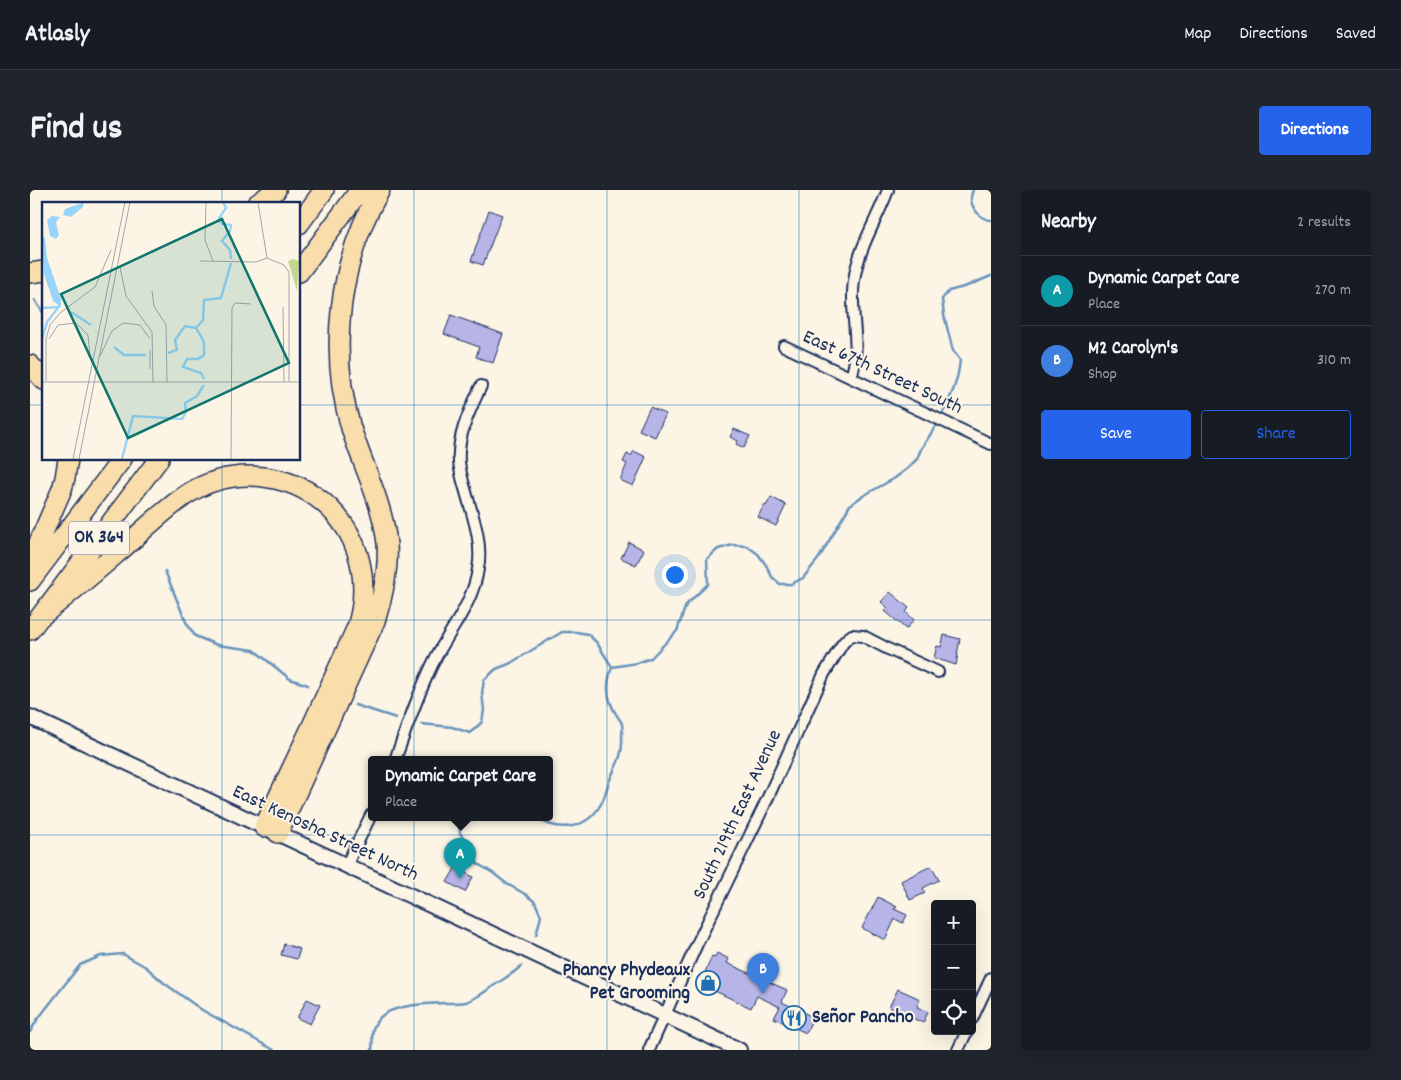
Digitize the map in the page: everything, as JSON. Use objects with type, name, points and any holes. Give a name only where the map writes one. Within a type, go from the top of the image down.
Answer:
[{"type":"highway","points":[[260,202],[276,190]]},
{"type":"highway","points":[[300,223],[324,190]]},
{"type":"highway","points":[[300,271],[360,190]]},
{"type":"highway","points":[[271,830],[374,622],[385,586],[387,542],[384,525],[351,427],[342,386],[339,350],[340,312],[347,272],[365,218],[380,190]]},
{"type":"highway","points":[[30,365],[42,378]]},
{"type":"highway","points":[[30,562],[62,489],[68,460]]},
{"type":"highway","name":"OK 364","points":[[30,581],[121,460]]},
{"type":"highway","name":"OK 364","points":[[35,624],[157,460]]},
{"type":"highway","points":[[35,624],[187,494],[207,484],[231,477],[267,477],[298,486],[324,503],[344,525],[358,553],[362,574],[363,604],[357,627],[295,763],[271,830]]},
{"type":"main road","name":"East Kenosha Street North","points":[[30,717],[739,1050]]},
{"type":"street","points":[[851,377],[856,360],[852,312],[854,281],[860,256],[884,191]]},
{"type":"street","name":"East 67th Street South","points":[[784,346],[991,444]]},
{"type":"street","points":[[397,756],[424,683],[465,607],[478,571],[480,546],[459,462],[465,423],[482,386]]},
{"type":"street","name":"South 219th East Avenue","points":[[648,1050],[696,944],[764,806],[824,674],[843,643],[852,636],[863,636],[938,672]]},
{"type":"street","points":[[346,866],[368,821]]},
{"type":"street","points":[[976,1010],[991,978]]},
{"type":"street","points":[[958,1050],[965,1035]]},
{"type":"building","points":[[489,210],[502,215],[483,265],[471,261]]},
{"type":"building","points":[[451,315],[503,334],[493,363],[476,357],[479,347],[444,334]]},
{"type":"building","points":[[650,407],[666,414],[655,437],[639,430]]},
{"type":"building","points":[[734,429],[750,436],[744,448],[736,444],[738,441],[730,437]]},
{"type":"building","points":[[634,451],[646,457],[633,486],[620,480],[627,464],[623,462],[627,454],[631,456]]},
{"type":"building","points":[[771,497],[786,505],[776,526],[758,517],[764,505],[766,506]]},
{"type":"building","points":[[629,542],[644,550],[636,565],[621,558]]},
{"type":"building","points":[[890,592],[909,608],[906,612],[914,620],[906,629],[885,611],[888,608],[881,602]]},
{"type":"building","points":[[944,635],[960,639],[956,665],[934,658],[937,646],[941,647]]},
{"type":"building","points":[[931,866],[939,880],[923,888],[925,893],[910,900],[901,881]]},
{"type":"building","points":[[456,867],[473,877],[465,892],[447,882]]},
{"type":"building","points":[[878,897],[897,907],[894,909],[907,915],[903,923],[895,919],[885,940],[862,928]]},
{"type":"building","points":[[284,944],[300,949],[297,959],[281,955]]},
{"type":"building","points":[[717,953],[729,959],[727,963],[787,990],[782,1002],[813,1017],[806,1033],[774,1018],[780,1007],[757,996],[751,1008],[700,984],[712,956],[715,957]]},
{"type":"building","points":[[898,989],[920,999],[917,1007],[928,1012],[923,1023],[889,1007]]},
{"type":"building","points":[[307,999],[320,1005],[310,1024],[297,1018]]},
{"type":"waterway","points":[[973,190],[971,202],[975,209],[980,216],[991,220]]},
{"type":"waterway","points":[[941,416],[954,389],[960,360],[953,351],[942,299],[949,291],[991,276]]},
{"type":"waterway","points":[[35,300],[42,311]]},
{"type":"waterway","points":[[612,667],[637,663],[651,658],[677,631],[686,605],[708,584],[707,559],[718,549],[733,545],[747,546],[758,554],[772,577],[780,584],[791,584],[803,578],[819,558],[850,505],[907,469],[917,459],[921,449],[939,421]]},
{"type":"waterway","points":[[165,571],[186,622],[195,636],[217,645],[254,650],[290,679],[308,685]]},
{"type":"waterway","points":[[421,724],[452,727],[470,733],[482,722],[484,680],[496,669],[509,664],[562,632],[588,634],[597,643],[612,667],[608,691],[610,702],[622,724],[620,756],[602,801],[588,819],[572,826],[563,827],[541,821]]},
{"type":"waterway","points":[[355,705],[396,718]]},
{"type":"waterway","points":[[461,821],[459,826],[460,833],[478,864],[535,902],[541,916],[536,935]]},
{"type":"waterway","points":[[30,1032],[37,1020],[80,965],[101,956],[123,954],[146,967],[164,983],[202,1010],[274,1050]]},
{"type":"waterway","points":[[372,1050],[372,1032],[382,1015],[408,1006],[466,1002],[512,974],[521,966]]},
{"type":"place","name":"Dynamic Carpet Care","points":[[460,879]]},
{"type":"place","name":"Phancy Phydeaux Pet Grooming","points":[[708,983]]},
{"type":"place","name":"M2 Carolyn's","points":[[763,994]]},
{"type":"place","name":"Señor Pancho","points":[[794,1018]]}]
